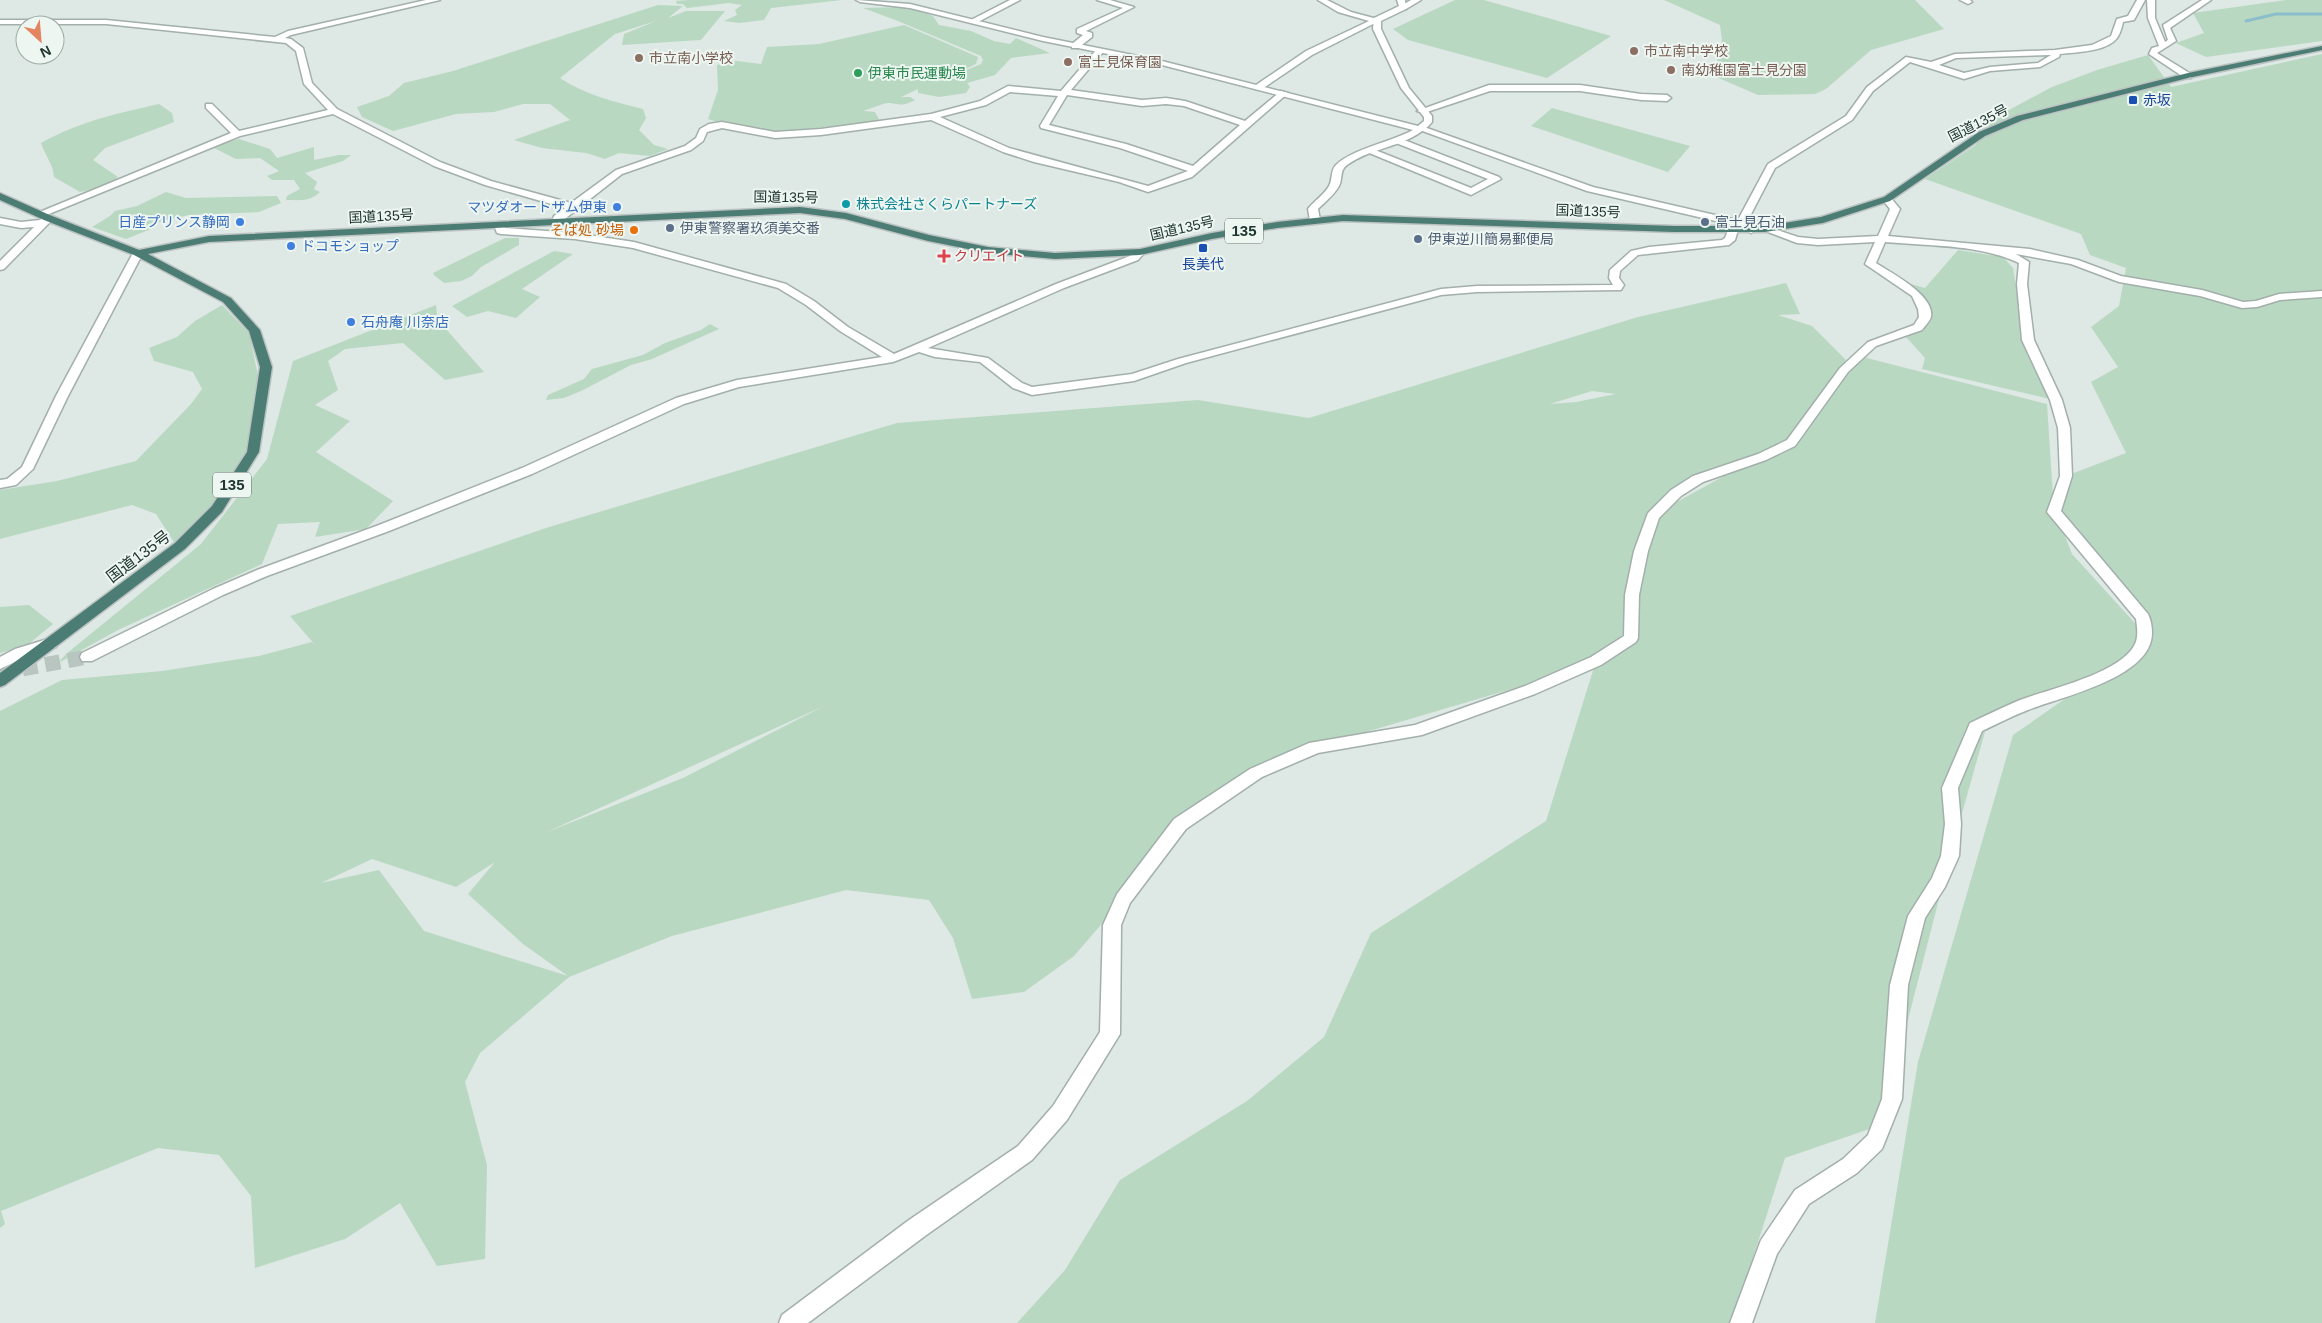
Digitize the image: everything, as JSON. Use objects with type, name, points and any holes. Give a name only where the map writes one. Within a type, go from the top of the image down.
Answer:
[{"type":"highway","name":"国道135号","points":[[138,253],[209,239],[800,210],[846,216],[928,238],[1020,255],[1055,256],[1140,252],[1212,236],[1315,220],[1408,219],[1765,230],[1823,220],[1888,199],[1956,150],[2002,124],[2020,118],[2188,76],[2322,48]]},
{"type":"highway","name":"国道135号","points":[[0,196],[44,218],[138,253],[227,300],[254,330],[266,367],[253,452],[217,509],[180,546],[0,681]]},
{"type":"street","points":[[276,40],[288,33],[436,0]]},
{"type":"street","points":[[860,0],[910,6],[1076,46],[1158,62],[1284,93],[1421,129],[1590,189],[1740,224],[1751,230]]},
{"type":"street","points":[[973,22],[1016,0]]},
{"type":"street","points":[[1076,46],[1089,35],[1080,31],[1130,7],[1101,0]]},
{"type":"street","points":[[1322,0],[1334,8],[1364,19],[1377,20]]},
{"type":"street","points":[[1260,87],[1309,53],[1377,20],[1402,3],[1417,0]]},
{"type":"street","points":[[1931,65],[1954,56],[2055,52],[2103,44],[2114,37],[2120,21],[2131,18],[2142,0]]},
{"type":"street","points":[[2151,0],[2151,19],[2163,47]]},
{"type":"street","points":[[2188,76],[2153,54],[2155,50],[2172,41],[2166,27],[2206,0]]},
{"type":"street","points":[[1315,220],[1314,209],[1323,197],[1335,188],[1338,181],[1337,169],[1344,161],[1399,141],[1421,129],[1428,122],[1428,116],[1421,111],[1408,91],[1377,29],[1377,20]]},
{"type":"street","points":[[0,22],[106,22],[288,41],[300,50],[308,84],[334,111],[437,164],[488,183],[573,207]]},
{"type":"street","points":[[1100,51],[1064,93],[1044,126],[1136,150],[1196,170]]},
{"type":"street","points":[[1751,230],[1744,218],[1770,166],[1849,118],[1870,89],[1909,59],[1964,76],[1990,70],[2040,65],[2056,55],[2055,52]]},
{"type":"street","points":[[1421,111],[1489,88],[1580,88],[1641,97],[1667,98]]},
{"type":"street","points":[[557,222],[558,218],[619,172],[688,148],[700,139],[704,131],[709,127],[722,125],[775,135],[821,132],[932,118],[983,103],[1008,89],[1064,93],[1142,103],[1166,101],[1185,104],[1246,124]]},
{"type":"street","points":[[932,118],[1006,150],[1037,160],[1122,180],[1148,189],[1189,175],[1284,93]]},
{"type":"street","points":[[209,106],[237,134]]},
{"type":"street","points":[[0,221],[21,225],[44,218],[237,134],[334,111]]},
{"type":"street","points":[[1372,152],[1471,192],[1496,179],[1399,141]]},
{"type":"street","points":[[1430,175],[1457,163]]},
{"type":"street","points":[[790,1323],[916,1228],[1025,1153],[1060,1113],[1110,1034],[1112,925],[1123,899],[1180,824],[1256,773],[1315,747],[1416,731],[1530,690],[1596,661],[1630,638],[1632,595],[1641,551],[1653,516],[1676,493],[1698,479],[1762,457],[1791,443],[1844,370],[1872,344],[1918,328],[1925,317],[1924,309],[1916,294],[1870,264],[1895,209],[1888,199]]},
{"type":"street","points":[[0,267],[44,218]]},
{"type":"street","points":[[499,225],[501,231],[574,236],[634,246],[782,286],[810,303],[844,330],[893,360]]},
{"type":"street","points":[[920,348],[928,353],[984,360],[996,367],[1018,388],[1032,391],[1126,378],[1277,335],[1440,292],[1477,289],[1617,288],[1619,285],[1614,278],[1615,270],[1635,254],[1649,250],[1725,243],[1730,240],[1733,230]]},
{"type":"street","points":[[1765,230],[1797,240],[1818,242],[1882,240],[2030,252],[2074,262],[2119,279],[2202,292],[2242,305],[2257,304],[2279,297],[2322,294]]},
{"type":"street","points":[[1741,1323],[1769,1248],[1802,1197],[1850,1166],[1875,1142],[1892,1099],[1900,985],[1917,916],[1939,882],[1950,856],[1953,824],[1950,788],[1976,727],[2026,704],[2040,701],[2119,669],[2140,648],[2145,634],[2143,618],[2054,512],[2066,476],[2064,428],[2056,400],[2028,340],[2022,284],[2024,262],[2010,255],[1979,247]]},
{"type":"street","points":[[87,657],[218,592],[262,573],[384,528],[527,471],[680,401],[737,384],[893,360],[1052,290],[1134,258],[1140,252]]},
{"type":"street","points":[[0,484],[11,482],[27,469],[62,396],[138,253]]},
{"type":"street","points":[[0,664],[20,653],[51,643]]},
{"type":"green space","points":[[842,0],[771,8],[764,20],[739,23],[724,21],[737,15],[735,10],[742,5],[729,3],[687,8],[683,4],[677,4],[676,1]]},
{"type":"green space","points":[[1455,0],[1484,0],[1611,36],[1547,78],[1408,40],[1393,29]]},
{"type":"green space","points":[[1664,0],[1915,0],[1944,29],[1871,50],[1826,89],[1815,94],[1758,95],[1714,76],[1722,40],[1720,25]]},
{"type":"green space","points":[[2286,0],[2322,0],[2322,41],[2206,57],[2176,43],[2204,33],[2193,13]]},
{"type":"green space","points":[[658,5],[683,6],[668,18],[686,11],[725,11],[701,40],[622,45],[624,34],[656,21],[615,34],[560,78],[611,101],[643,109],[646,118],[639,130],[654,145],[668,149],[650,156],[619,153],[605,159],[586,153],[542,148],[514,140],[570,120],[550,104],[523,104],[494,112],[456,114],[393,131],[362,117],[357,107],[389,96],[404,83],[453,71]]},
{"type":"green space","name":"伊東市民運動場","points":[[909,7],[933,16],[939,25],[971,31],[994,41],[1010,44],[1016,38],[1050,53],[1011,58],[995,75],[967,83],[970,87],[966,93],[939,97],[918,93],[918,89],[901,97],[910,97],[915,100],[909,103],[900,105],[887,103],[863,111],[875,112],[882,125],[802,134],[747,131],[708,119],[718,90],[717,65],[737,61],[761,64],[767,47],[819,44],[904,25],[978,57],[976,64],[930,85],[981,64],[983,60],[981,56],[863,8]]},
{"type":"green space","points":[[2322,54],[2322,1323],[1875,1323],[1918,1062],[2013,735],[2092,680],[1988,721],[1950,856],[1881,1125],[1785,1158],[1732,1323],[1017,1323],[1065,1270],[1120,1180],[1247,1101],[1324,1037],[1371,933],[1546,821],[1596,661],[1576,670],[1315,747],[1211,803],[1156,856],[1123,899],[1074,956],[1024,992],[972,999],[953,938],[929,900],[846,890],[672,936],[569,977],[480,1053],[465,1082],[487,1165],[485,1259],[437,1266],[400,1203],[345,1239],[255,1268],[251,1196],[219,1155],[158,1148],[1,1211],[5,1224],[0,1228],[0,711],[62,680],[162,671],[259,656],[312,642],[316,646],[290,616],[549,527],[897,423],[1198,400],[1309,418],[1638,317],[1786,283],[1800,314],[1778,315],[1812,326],[1846,360],[1814,401],[1859,356],[2047,404],[2054,511],[2066,476],[2126,453],[2091,382],[2118,367],[2091,327],[2119,306],[2126,268],[2090,255],[2081,234],[1925,179],[1976,145],[1994,118],[2052,87],[2097,70],[2148,55],[2171,87]],"holes":[[[1592,391],[1616,394],[1576,402],[1550,404]],[[1758,455],[1753,460],[1657,513],[1670,500],[1711,468]],[[2061,526],[2148,625],[2143,632],[2072,554]],[[824,706],[683,778],[547,832]],[[372,859],[456,887],[495,862],[468,894],[523,944],[568,976],[424,931],[379,870],[321,883]]]},
{"type":"green space","points":[[159,104],[172,113],[174,122],[105,148],[93,160],[118,177],[108,186],[80,192],[54,177],[41,143],[84,124]]},
{"type":"green space","points":[[1552,108],[1690,146],[1668,172],[1531,126]]},
{"type":"green space","points":[[239,139],[270,149],[277,158],[314,147],[314,160],[339,155],[351,155],[343,161],[305,173],[317,182],[314,189],[320,192],[316,195],[304,200],[286,200],[287,196],[300,189],[294,180],[272,180],[267,176],[279,171],[260,158],[236,159],[212,147]]},
{"type":"green space","points":[[166,192],[186,198],[277,196],[281,203],[259,212],[189,215],[161,221],[151,229],[126,239],[92,227],[115,211],[137,206]]},
{"type":"green space","points":[[505,238],[519,238],[519,245],[481,267],[472,276],[461,281],[444,283],[434,275],[433,273]]},
{"type":"green space","points":[[1958,250],[2003,257],[2013,268],[2027,354],[2050,399],[1922,369],[1925,358],[1906,337],[1920,325],[1916,295],[1904,282],[1925,288]]},
{"type":"green space","points":[[554,251],[573,254],[522,289],[540,297],[516,318],[488,311],[467,317],[452,306]]},
{"type":"green space","points":[[222,305],[249,333],[262,394],[255,441],[197,529],[174,542],[156,514],[132,505],[0,539],[0,490],[57,481],[136,461],[191,404],[202,389],[193,372],[154,361],[149,348],[177,337],[195,321]]},
{"type":"green space","points":[[436,305],[438,324],[445,328],[484,372],[445,380],[403,343],[345,349],[328,361],[338,390],[315,405],[350,421],[316,452],[393,501],[366,529],[315,537],[320,522],[278,524],[262,564],[118,630],[58,663],[66,654],[201,544],[267,459],[293,361]]},
{"type":"green space","points":[[710,324],[719,329],[652,359],[631,365],[564,398],[546,400],[548,395],[584,379],[592,369],[643,355],[665,343],[701,330]]},
{"type":"green space","points":[[29,605],[53,624],[26,646],[0,653],[0,607]]},
{"type":"waterway","points":[[2246,21],[2276,14],[2322,14]]},
{"type":"tunnel","points":[[0,673],[87,657]]},
{"type":"place","name":"市立南中学校","points":[[1634,51]]},
{"type":"place","name":"市立南小学校","points":[[639,58]]},
{"type":"place","name":"富士見保育園","points":[[1068,62]]},
{"type":"place","name":"南幼稚園富士見分園","points":[[1671,70]]},
{"type":"place","name":"伊東市民運動場","points":[[858,73]]},
{"type":"place","name":"赤坂","points":[[2133,100]]},
{"type":"place","name":"株式会社さくらパートナーズ","points":[[846,204]]},
{"type":"place","name":"マツダオートザム伊東","points":[[617,207]]},
{"type":"place","name":"日産プリンス静岡","points":[[240,222]]},
{"type":"place","name":"富士見石油","points":[[1705,222]]},
{"type":"place","name":"伊東警察署玖須美交番","points":[[670,228]]},
{"type":"place","name":"そば処 砂場","points":[[634,230]]},
{"type":"place","name":"伊東逆川簡易郵便局","points":[[1418,239]]},
{"type":"place","name":"ドコモショップ","points":[[291,246]]},
{"type":"place","name":"長美代","points":[[1203,248]]},
{"type":"place","name":"クリエイト","points":[[944,256]]},
{"type":"place","name":"石舟庵 川奈店","points":[[351,322]]}]
